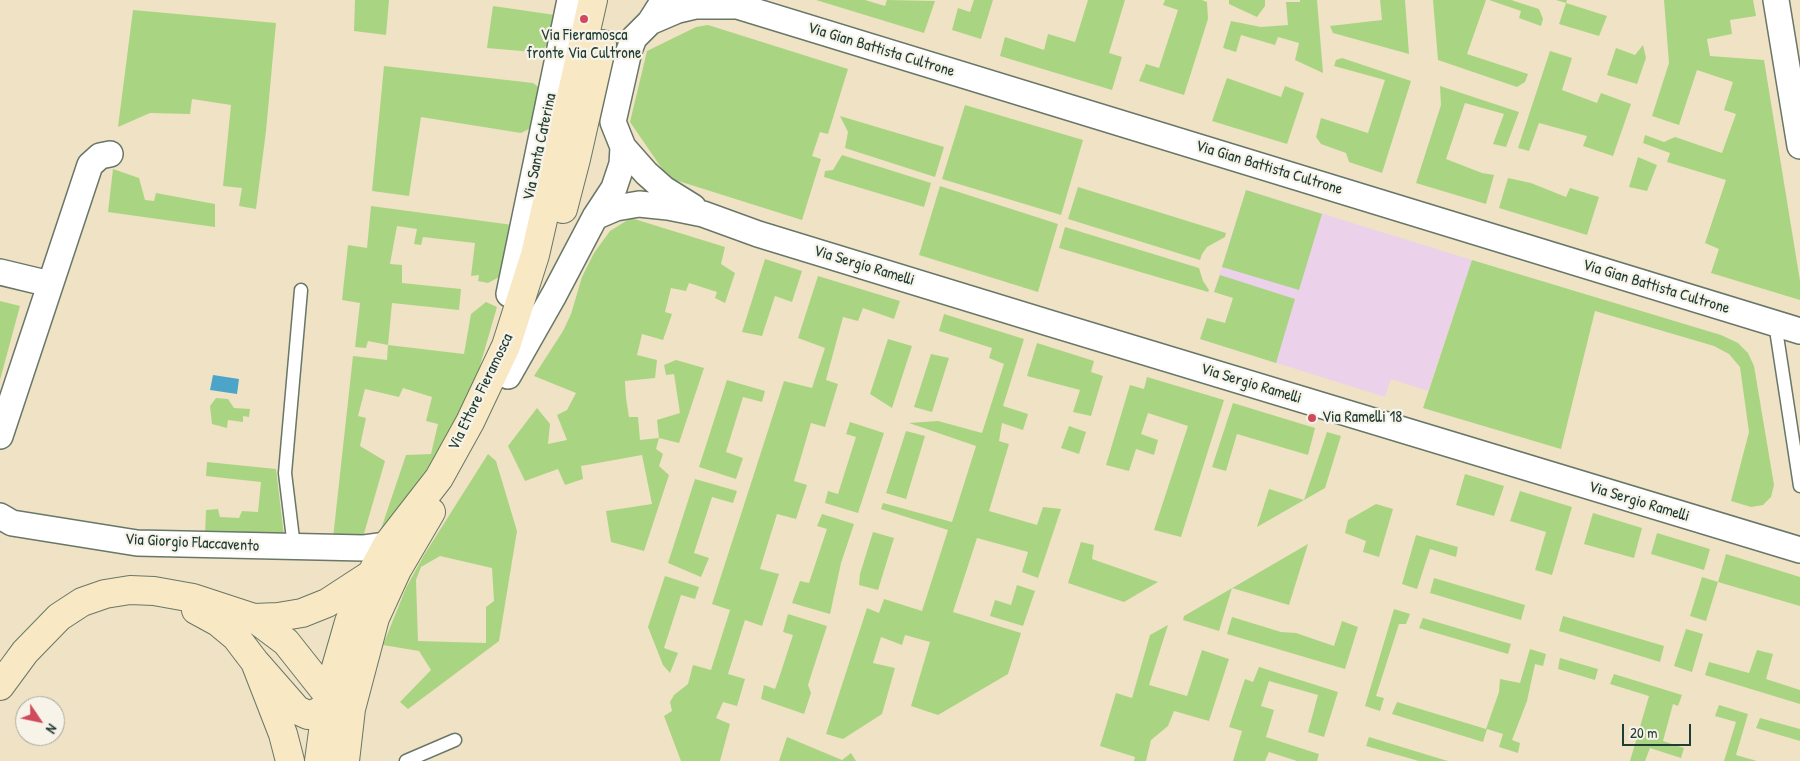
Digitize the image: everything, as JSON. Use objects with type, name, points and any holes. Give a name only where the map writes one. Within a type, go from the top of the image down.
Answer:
[{"type":"main road","name":"Via Ettore Fieramosca","points":[[319,761],[329,701],[349,622],[370,575],[388,545],[439,478],[470,422],[506,346],[535,255],[593,0]]},
{"type":"main road","name":"Via Ettore Fieramosca","points":[[345,761],[352,709],[375,618],[398,570],[508,376],[531,316],[547,266],[576,159],[612,0]]},
{"type":"main road","points":[[154,591],[218,622],[236,637],[297,710],[308,715],[314,714],[329,701],[342,685],[356,636],[374,594],[398,570]]},
{"type":"main road","points":[[254,618],[302,613],[327,603],[370,575]]},
{"type":"main road","points":[[2,686],[43,632],[59,617],[82,602],[105,594],[130,590],[154,591],[193,598],[254,618],[286,642],[329,701],[337,717],[330,761]]},
{"type":"main road","points":[[255,662],[283,734],[290,761]]},
{"type":"street","name":"Via Santa Caterina","points":[[509,294],[570,0]]},
{"type":"street","points":[[664,0],[650,22],[634,38],[628,51],[613,122],[623,146],[646,173],[664,189],[703,214]]},
{"type":"street","points":[[1776,0],[1800,146]]},
{"type":"street","name":"Via Gian Battista Cultrone","points":[[650,22],[678,10],[695,6],[728,3],[1800,331]]},
{"type":"street","points":[[508,376],[595,217],[614,188],[622,164],[623,146]]},
{"type":"street","points":[[0,436],[90,165],[100,156],[110,154]]},
{"type":"street","points":[[595,217],[616,208],[639,204],[668,207],[703,214]]},
{"type":"street","name":"Via Sergio Ramelli","points":[[703,214],[758,234],[1800,550]]},
{"type":"street","points":[[0,272],[50,284]]},
{"type":"street","name":"Via Giorgio Flaccavento","points":[[0,516],[12,524],[137,543],[364,548],[388,545]]},
{"type":"lane","points":[[294,547],[285,473],[301,290]]},
{"type":"lane","points":[[1775,323],[1800,486]]},
{"type":"lane","points":[[416,760],[455,740]]},
{"type":"shaded area","points":[[1246,190],[1472,260],[1428,391],[1391,379],[1385,397],[1200,339],[1207,318],[1225,323],[1233,298],[1214,292]]},
{"type":"green space","points":[[355,0],[389,0],[386,35],[354,31]]},
{"type":"green space","points":[[816,0],[865,0],[885,6],[887,0],[935,1],[924,33]]},
{"type":"green space","points":[[974,0],[993,0],[981,39],[952,30],[958,8],[970,12]]},
{"type":"green space","points":[[1088,0],[1125,0],[1109,53],[1122,57],[1112,90],[1000,56],[1005,37],[1044,50],[1048,34],[1075,42]]},
{"type":"green space","points":[[1165,0],[1202,0],[1207,2],[1208,19],[1184,95],[1139,81],[1146,64],[1159,68],[1178,10],[1163,5]]},
{"type":"green space","points":[[1229,0],[1265,0],[1265,6],[1257,17],[1229,4]]},
{"type":"green space","points":[[1300,0],[1317,0],[1323,73],[1295,60],[1299,43],[1278,37],[1275,45],[1241,35],[1236,52],[1223,48],[1231,21],[1261,27],[1288,25],[1286,2],[1300,2]]},
{"type":"green space","points":[[1380,0],[1405,0],[1409,54],[1333,33],[1330,26],[1382,20]]},
{"type":"green space","points":[[1433,0],[1486,0],[1467,54],[1528,74],[1525,82],[1517,87],[1438,60]]},
{"type":"green space","points":[[1489,0],[1511,0],[1539,9],[1543,19],[1541,26],[1519,18],[1521,11]]},
{"type":"green space","points":[[1556,0],[1567,0],[1566,3]]},
{"type":"green space","points":[[1664,0],[1753,0],[1756,16],[1730,20],[1732,34],[1707,39],[1710,56],[1764,60],[1800,281],[1800,300],[1711,273],[1719,249],[1705,243],[1726,180],[1667,162],[1670,153],[1643,143],[1645,135],[1664,142],[1675,137],[1722,153],[1736,114],[1724,110],[1733,82],[1697,70],[1679,125],[1652,116],[1669,63]]},
{"type":"green space","points":[[1566,3],[1607,16],[1599,36],[1559,24]]},
{"type":"green space","points":[[493,6],[555,15],[549,43],[540,52],[487,48]]},
{"type":"green space","points":[[133,10],[276,23],[266,131],[256,209],[239,206],[242,188],[223,186],[231,105],[192,99],[190,114],[150,113],[118,127]]},
{"type":"green space","points":[[708,25],[848,69],[828,134],[820,132],[812,156],[821,159],[802,220],[672,179],[665,173],[630,122],[647,51],[696,27]]},
{"type":"green space","points":[[1643,45],[1646,58],[1637,84],[1607,75],[1616,48],[1635,55]]},
{"type":"green space","points":[[1550,51],[1572,58],[1562,90],[1597,103],[1601,93],[1631,104],[1613,156],[1583,146],[1587,136],[1539,123],[1529,151],[1518,148]]},
{"type":"green space","points":[[1342,58],[1411,81],[1382,173],[1349,162],[1346,153],[1321,144],[1316,137],[1321,118],[1368,133],[1385,80],[1334,66],[1336,60]]},
{"type":"green space","points":[[384,66],[533,83],[540,88],[533,127],[521,133],[421,117],[409,196],[372,191]]},
{"type":"green space","points":[[1227,78],[1281,97],[1285,86],[1304,93],[1287,144],[1212,121]]},
{"type":"green space","points":[[1440,86],[1519,112],[1506,147],[1493,144],[1504,114],[1465,103],[1446,159],[1482,173],[1494,175],[1486,204],[1416,183],[1441,105]]},
{"type":"green space","points":[[965,105],[1083,140],[1061,215],[942,179]]},
{"type":"green space","points":[[840,116],[944,147],[935,177],[845,148],[848,132]]},
{"type":"green space","points":[[842,155],[931,183],[924,207],[824,177],[825,171],[833,170]]},
{"type":"green space","points":[[1638,157],[1657,165],[1647,191],[1629,187]]},
{"type":"green space","points":[[113,169],[139,178],[145,200],[154,201],[156,193],[215,204],[215,227],[108,212]]},
{"type":"green space","points":[[1508,178],[1531,183],[1566,197],[1570,188],[1599,197],[1587,235],[1499,208]]},
{"type":"green space","points":[[940,186],[1058,224],[1038,292],[919,255]]},
{"type":"green space","points":[[1078,187],[1226,233],[1225,237],[1207,247],[1200,260],[1068,219]]},
{"type":"green space","points":[[1246,190],[1322,214],[1299,290],[1222,267]]},
{"type":"green space","points":[[371,206],[513,225],[503,275],[488,283],[478,281],[479,275],[471,276],[475,243],[423,237],[421,245],[414,244],[417,229],[397,226],[390,264],[402,265],[402,283],[461,289],[459,310],[392,303],[388,345],[368,341],[366,348],[355,347],[360,303],[342,300],[348,245],[367,248]]},
{"type":"green space","points":[[631,218],[725,247],[721,264],[735,273],[725,303],[715,298],[717,292],[689,283],[686,291],[671,288],[665,312],[672,314],[663,340],[642,334],[637,355],[657,360],[655,378],[625,381],[629,417],[638,417],[640,440],[659,438],[656,449],[663,454],[659,466],[669,475],[644,551],[611,542],[606,511],[652,504],[642,455],[581,466],[583,479],[565,485],[558,469],[525,481],[508,446],[537,408],[550,424],[548,444],[567,440],[557,415],[567,410],[576,393],[534,376],[563,331],[571,314],[582,277],[594,253],[610,231]]},
{"type":"green space","points":[[1065,227],[1199,268],[1203,281],[1209,290],[1208,292],[1059,248]]},
{"type":"green space","points":[[765,259],[802,271],[792,302],[775,296],[762,336],[742,332]]},
{"type":"green space","points":[[1472,260],[1721,335],[1738,343],[1748,353],[1754,366],[1774,485],[1771,497],[1763,505],[1751,507],[1731,501],[1749,432],[1740,367],[1729,354],[1714,346],[1595,311],[1561,449],[1423,408]]},
{"type":"green space","points":[[1220,275],[1295,299],[1276,363],[1200,339],[1207,318],[1225,323],[1233,298],[1214,292]]},
{"type":"green space","points":[[818,276],[900,301],[894,319],[863,308],[858,321],[843,317],[826,380],[838,384],[825,427],[811,423],[794,481],[807,485],[796,519],[777,514],[760,569],[779,574],[762,626],[745,620],[728,674],[745,679],[737,706],[723,702],[716,718],[730,724],[720,761],[681,761],[664,716],[672,711],[670,702],[674,695],[688,684],[693,665],[711,670],[730,610],[712,604],[784,381],[812,388],[825,348],[798,338]]},
{"type":"green space","points":[[0,301],[20,306],[0,380]]},
{"type":"green space","points":[[486,302],[497,307],[475,383],[453,433],[389,521],[381,529],[406,455],[431,454],[438,424],[426,421],[432,397],[403,388],[399,397],[365,389],[358,416],[366,418],[360,446],[385,461],[363,537],[333,538],[353,356],[387,360],[388,345],[464,354],[471,314]]},
{"type":"green space","points":[[944,314],[1024,339],[1003,406],[1028,414],[1023,430],[1002,423],[999,441],[1009,444],[989,511],[1037,525],[1043,507],[1061,509],[1038,578],[1022,572],[1028,552],[977,538],[953,612],[1021,633],[1008,674],[938,715],[911,706],[930,642],[905,635],[902,645],[881,637],[873,663],[895,668],[882,714],[843,739],[826,734],[867,608],[879,613],[884,599],[922,611],[948,530],[881,509],[883,503],[952,522],[976,446],[909,423],[938,421],[982,433],[1004,364],[989,358],[992,348],[939,331]]},
{"type":"green space","points":[[888,339],[912,346],[892,408],[870,394]]},
{"type":"green space","points":[[1037,343],[1094,361],[1091,372],[1103,376],[1091,416],[1073,412],[1080,390],[1027,376]]},
{"type":"green space","points":[[931,354],[949,358],[932,412],[914,407]]},
{"type":"green space","points":[[676,360],[704,368],[679,443],[659,438],[657,420],[680,413],[674,374],[666,375],[664,365]]},
{"type":"green space","points":[[1147,377],[1224,400],[1181,537],[1154,530],[1188,426],[1148,413],[1141,434],[1158,440],[1154,455],[1136,449],[1129,471],[1106,465],[1130,385],[1144,389]]},
{"type":"green space","points":[[727,380],[765,391],[762,402],[743,397],[726,452],[743,458],[736,479],[699,467]]},
{"type":"green space","points":[[216,398],[228,399],[234,408],[250,409],[249,417],[243,416],[243,422],[228,420],[227,428],[212,424],[210,406]]},
{"type":"green space","points":[[1233,403],[1315,428],[1308,455],[1237,434],[1226,471],[1212,467]]},
{"type":"green space","points":[[850,422],[884,433],[858,513],[825,503],[828,491],[838,494],[856,437],[846,434]]},
{"type":"green space","points":[[1069,426],[1086,432],[1079,454],[1061,448]]},
{"type":"green space","points":[[906,431],[925,436],[906,499],[886,493]]},
{"type":"green space","points":[[1327,432],[1341,436],[1325,488],[1257,527],[1269,489],[1304,500]]},
{"type":"green space","points":[[488,454],[496,461],[517,531],[499,641],[408,709],[400,702],[431,670],[419,651],[383,645],[406,588],[424,555]],"holes":[[[440,556],[492,568],[494,601],[486,607],[486,643],[418,641],[416,580],[421,567]]]},
{"type":"green space","points":[[207,462],[276,469],[284,536],[205,535],[206,510],[218,509],[220,517],[239,518],[242,511],[258,512],[261,482],[206,476]]},
{"type":"green space","points":[[1465,474],[1504,486],[1494,516],[1456,505]]},
{"type":"green space","points":[[695,479],[737,491],[733,503],[712,497],[694,553],[709,558],[701,577],[668,563]]},
{"type":"green space","points":[[1520,491],[1572,507],[1552,575],[1535,570],[1546,532],[1510,521]]},
{"type":"green space","points":[[1376,504],[1393,509],[1379,557],[1363,552],[1366,541],[1345,533],[1348,520]]},
{"type":"green space","points":[[1593,513],[1642,528],[1634,558],[1584,544]]},
{"type":"green space","points":[[822,514],[854,524],[841,563],[830,614],[792,603],[800,581],[809,583],[827,529],[817,526]]},
{"type":"green space","points":[[873,532],[894,538],[878,590],[859,585],[860,574]]},
{"type":"green space","points":[[1657,533],[1710,549],[1704,570],[1651,554]]},
{"type":"green space","points":[[1416,535],[1458,547],[1456,557],[1430,549],[1417,589],[1402,584]]},
{"type":"green space","points":[[1081,542],[1094,545],[1092,559],[1158,582],[1124,602],[1068,583]]},
{"type":"green space","points":[[1308,544],[1289,605],[1232,588]]},
{"type":"green space","points":[[1726,554],[1800,577],[1800,606],[1718,582]]},
{"type":"green space","points":[[665,576],[699,587],[695,599],[681,595],[664,648],[678,653],[670,673],[663,665],[648,627]]},
{"type":"green space","points":[[1702,577],[1718,582],[1706,621],[1690,616]]},
{"type":"green space","points":[[1434,578],[1525,605],[1521,620],[1430,593]]},
{"type":"green space","points":[[1017,585],[1035,591],[1023,626],[990,616],[995,600],[1011,605]]},
{"type":"green space","points":[[1232,588],[1219,631],[1183,620],[1184,616]]},
{"type":"green space","points":[[1394,609],[1410,614],[1406,624],[1399,624],[1376,696],[1384,698],[1380,711],[1365,706]]},
{"type":"green space","points":[[788,614],[827,626],[808,685],[811,693],[804,714],[761,699],[764,685],[775,689],[793,635],[783,632]]},
{"type":"green space","points":[[1563,616],[1664,646],[1660,662],[1559,631]]},
{"type":"green space","points":[[1232,617],[1281,632],[1296,633],[1334,646],[1342,621],[1358,627],[1345,669],[1227,634]]},
{"type":"green space","points":[[1423,618],[1511,644],[1508,654],[1419,628]]},
{"type":"green space","points":[[1168,625],[1149,685],[1187,696],[1202,650],[1229,659],[1209,721],[1174,711],[1168,726],[1151,740],[1146,761],[1134,761],[1135,757],[1100,746],[1116,693],[1132,698],[1150,635]]},
{"type":"green space","points":[[1686,629],[1703,634],[1692,672],[1674,666]]},
{"type":"green space","points":[[1530,649],[1546,654],[1543,666],[1535,664],[1527,701],[1512,740],[1520,743],[1518,753],[1499,747],[1503,734],[1487,729],[1483,742],[1392,714],[1397,702],[1486,729],[1499,692],[1500,679],[1520,683]]},
{"type":"green space","points":[[1757,650],[1773,654],[1766,679],[1800,690],[1800,704],[1705,675],[1709,662],[1749,673]]},
{"type":"green space","points":[[1560,658],[1598,669],[1595,680],[1558,669]]},
{"type":"green space","points":[[1259,667],[1338,692],[1324,737],[1308,732],[1318,695],[1269,681],[1261,706],[1274,710],[1266,737],[1319,754],[1317,761],[1297,761],[1269,752],[1265,761],[1233,761],[1242,731],[1229,727],[1245,679],[1253,682]]},
{"type":"green space","points":[[1614,674],[1682,695],[1678,706],[1673,704],[1663,741],[1684,748],[1681,758],[1650,748],[1645,761],[1630,761],[1649,696],[1610,684]]},
{"type":"green space","points":[[1719,705],[1748,714],[1736,755],[1757,761],[1724,761],[1736,722],[1715,716]]},
{"type":"green space","points":[[1760,718],[1800,729],[1800,741],[1756,728]]},
{"type":"green space","points":[[787,737],[842,760],[851,753],[856,761],[779,761]]},
{"type":"green space","points":[[1369,737],[1448,761],[1419,761],[1366,746]]},
{"type":"water","points":[[213,375],[239,379],[237,394],[210,390]]},
{"type":"place","name":"Via Fieramosca fronte Via Cultrone","points":[[584,19]]},
{"type":"place","name":"Via Ramelli 18","points":[[1312,418]]}]
